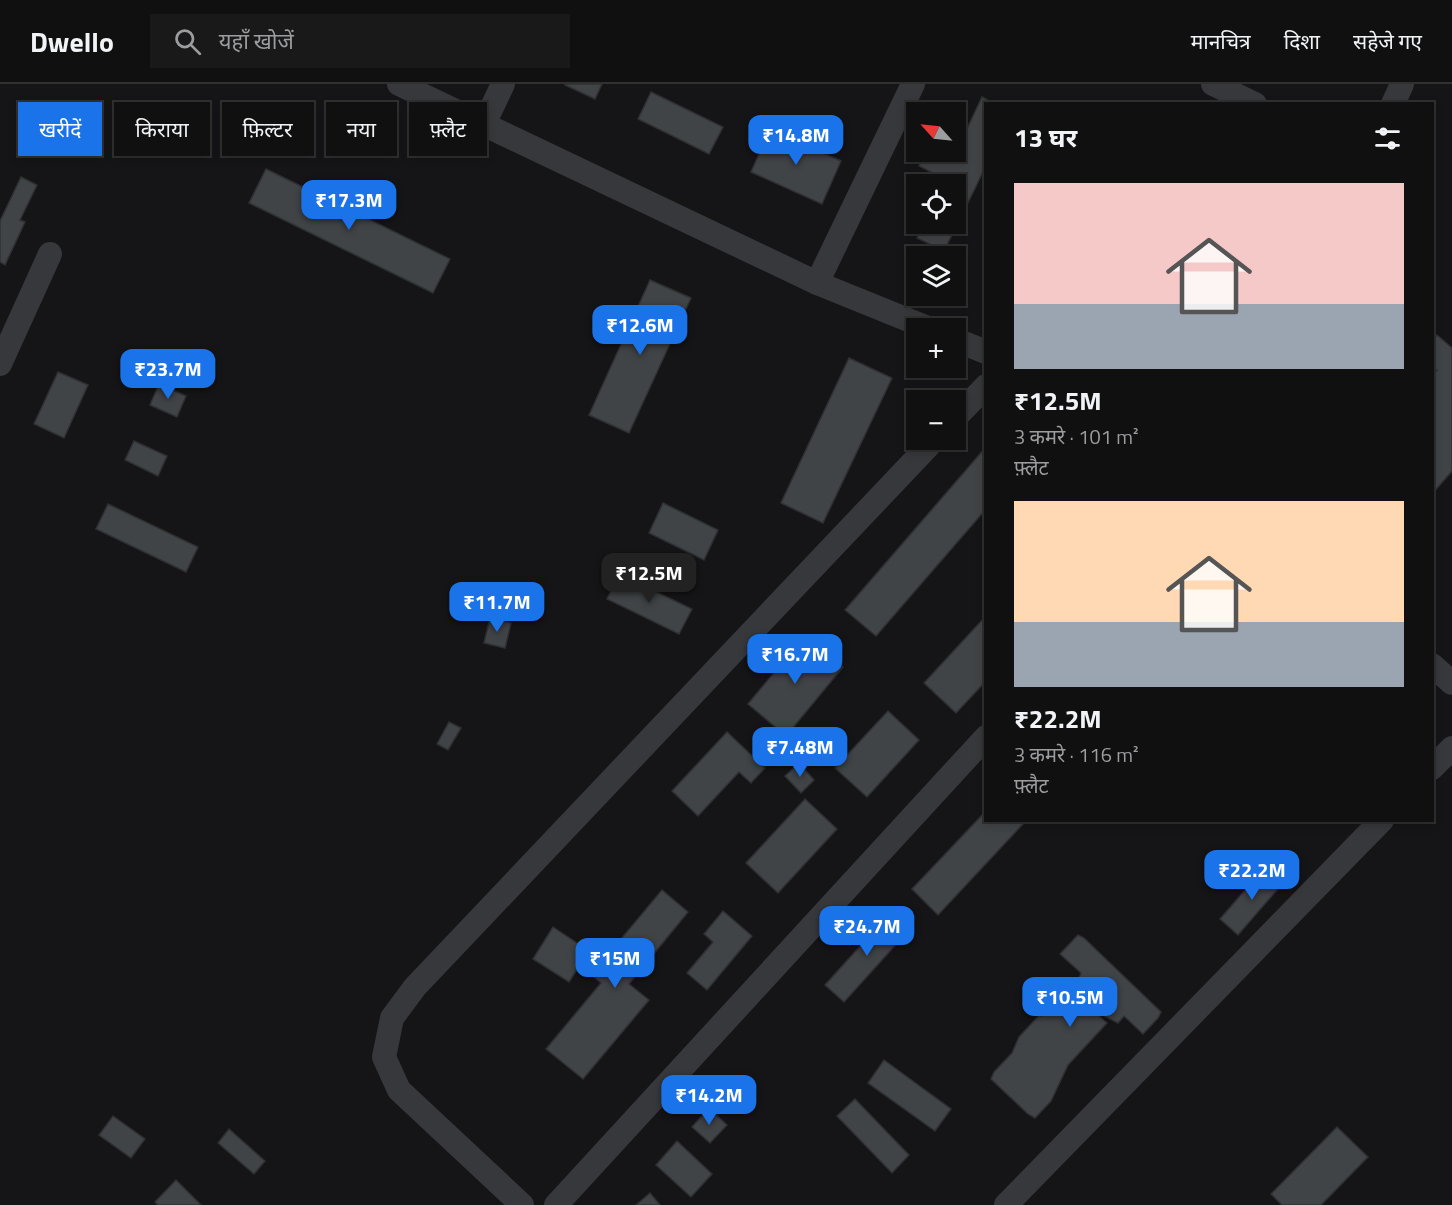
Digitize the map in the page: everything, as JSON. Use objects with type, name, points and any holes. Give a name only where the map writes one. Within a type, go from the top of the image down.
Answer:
[{"type":"street","points":[[399,84],[435,102]]},
{"type":"street","points":[[487,117],[502,84]]},
{"type":"street","points":[[817,283],[913,84]]},
{"type":"street","points":[[1213,84],[1251,102]]},
{"type":"street","points":[[1394,102],[1402,84]]},
{"type":"street","points":[[487,128],[817,283],[906,319]]},
{"type":"street","points":[[0,364],[50,254]]},
{"type":"street","points":[[966,344],[984,351]]},
{"type":"street","points":[[966,407],[984,388]]},
{"type":"street","points":[[522,1205],[399,1090],[384,1057],[392,1018],[415,987],[925,450]]},
{"type":"street","points":[[1434,667],[1452,683]]},
{"type":"street","points":[[556,1205],[984,739]]},
{"type":"street","points":[[1434,766],[1452,748]]},
{"type":"street","points":[[1006,1205],[1380,822]]},
{"type":"building","points":[[565,84],[602,84],[595,99]]},
{"type":"building","points":[[651,92],[723,127],[709,154],[638,119]]},
{"type":"building","points":[[982,97],[991,102],[984,102],[984,170],[966,206],[966,174],[935,174],[919,166],[921,162],[966,162],[966,131]]},
{"type":"building","points":[[770,129],[841,161],[822,204],[751,172]]},
{"type":"building","points":[[266,169],[450,259],[433,293],[249,203]]},
{"type":"building","points":[[21,177],[37,185],[20,220],[25,222],[5,265],[0,262],[0,221]]},
{"type":"building","points":[[919,234],[952,234],[946,246],[934,246],[917,238]]},
{"type":"building","points":[[650,280],[691,298],[629,433],[589,415]]},
{"type":"building","points":[[1437,335],[1452,348],[1452,471],[1434,492],[1434,374],[1437,370],[1434,368],[1434,338]]},
{"type":"building","points":[[849,358],[892,378],[823,523],[781,503]]},
{"type":"building","points":[[58,372],[88,385],[64,438],[34,424]]},
{"type":"building","points":[[159,384],[186,396],[177,417],[150,405]]},
{"type":"building","points":[[134,441],[167,456],[158,476],[125,460]]},
{"type":"building","points":[[984,449],[984,511],[876,636],[845,610]]},
{"type":"building","points":[[663,503],[718,530],[704,560],[649,533]]},
{"type":"building","points":[[108,504],[198,547],[186,572],[96,529]]},
{"type":"building","points":[[619,574],[692,609],[679,634],[607,599]]},
{"type":"building","points":[[490,618],[511,623],[505,648],[484,643]]},
{"type":"building","points":[[984,618],[984,683],[956,713],[924,683]]},
{"type":"building","points":[[805,635],[843,667],[786,736],[748,704]]},
{"type":"building","points":[[888,711],[919,740],[867,797],[835,768]]},
{"type":"building","points":[[449,722],[461,728],[448,750],[437,744]]},
{"type":"building","points":[[727,732],[765,768],[751,783],[739,772],[698,816],[672,791]]},
{"type":"building","points":[[799,763],[814,780],[801,793],[785,776]]},
{"type":"building","points":[[805,799],[837,829],[778,893],[746,863]]},
{"type":"building","points":[[984,813],[984,822],[1021,822],[1023,824],[938,915],[912,889]]},
{"type":"building","points":[[1265,867],[1283,883],[1238,935],[1220,919]]},
{"type":"building","points":[[662,890],[688,912],[629,984],[649,1000],[583,1079],[546,1049],[601,983],[582,967],[591,955],[601,963]]},
{"type":"building","points":[[723,911],[752,936],[707,990],[687,973],[713,942],[704,934]]},
{"type":"building","points":[[891,912],[910,929],[844,1002],[825,985]]},
{"type":"building","points":[[553,927],[589,951],[569,982],[533,959]]},
{"type":"building","points":[[1078,935],[1084,938],[1161,1012],[1143,1034],[1124,1016],[1118,1023],[1094,1011],[1107,1023],[1068,1065],[1051,1101],[1035,1118],[991,1079],[994,1072],[1012,1053],[1019,1037],[1079,978],[1081,973],[1060,954]]},
{"type":"building","points":[[884,1060],[951,1109],[935,1131],[868,1083]]},
{"type":"building","points":[[855,1099],[909,1155],[892,1173],[837,1116]]},
{"type":"building","points":[[709,1108],[727,1125],[710,1143],[692,1127]]},
{"type":"building","points":[[113,1116],[145,1139],[131,1158],[99,1135]]},
{"type":"building","points":[[1337,1127],[1368,1157],[1321,1205],[1282,1205],[1271,1194]]},
{"type":"building","points":[[229,1129],[265,1161],[254,1174],[218,1143]]},
{"type":"building","points":[[677,1141],[712,1174],[691,1197],[656,1165]]},
{"type":"building","points":[[176,1180],[201,1205],[158,1205],[155,1202]]},
{"type":"building","points":[[650,1193],[660,1205],[636,1205]]}]
